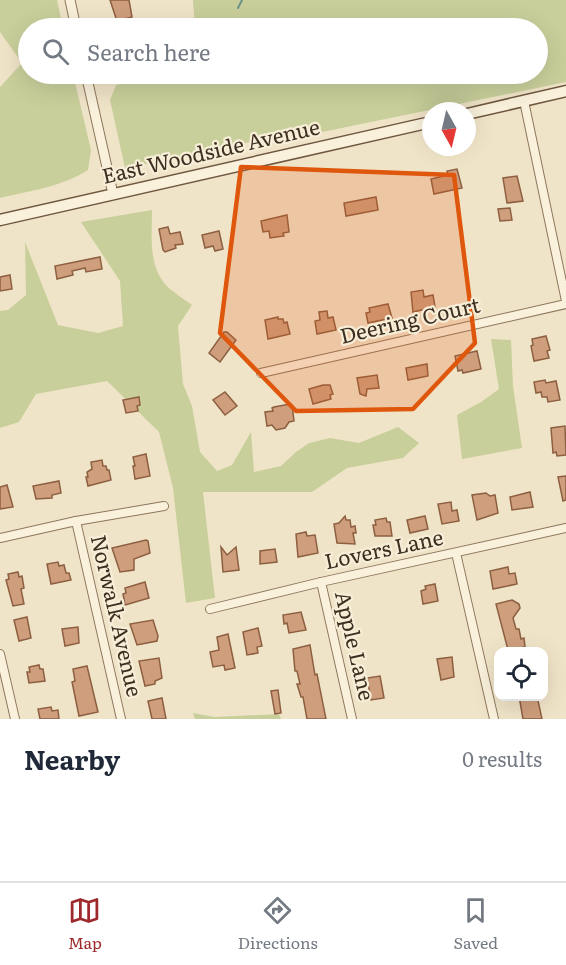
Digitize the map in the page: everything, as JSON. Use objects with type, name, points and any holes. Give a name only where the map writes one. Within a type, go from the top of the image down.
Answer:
[{"type":"main road","points":[[476,112],[566,92]]},
{"type":"main road","name":"East Woodside Avenue","points":[[0,220],[422,124]]},
{"type":"street","points":[[70,0],[74,18]]},
{"type":"street","points":[[88,84],[113,194]]},
{"type":"street","points":[[524,101],[566,303]]},
{"type":"street","name":"Deering Court","points":[[261,373],[566,303]]},
{"type":"street","points":[[0,538],[76,521],[164,506]]},
{"type":"street","name":"Norwalk Avenue","points":[[76,521],[121,719]]},
{"type":"street","name":"Lovers Lane","points":[[210,609],[566,528]]},
{"type":"street","points":[[456,553],[494,719]]},
{"type":"street","name":"Apple Lane","points":[[321,582],[352,719]]},
{"type":"street","points":[[0,654],[15,719]]},
{"type":"highlighted area","points":[[241,167],[454,175],[475,343],[413,409],[296,411],[220,333]]},
{"type":"green space","points":[[0,0],[57,0],[61,18],[18,18],[18,57],[0,32]]},
{"type":"green space","points":[[193,0],[566,0],[566,82],[468,102],[422,102],[422,112],[293,138],[291,131],[230,147],[125,168],[110,100],[116,85],[548,84],[548,18],[194,18]]},
{"type":"green space","points":[[18,67],[18,84],[75,84],[91,150],[88,170],[67,181],[45,188],[0,198],[0,87]]},
{"type":"green space","points":[[152,210],[152,248],[156,267],[165,284],[192,305],[178,326],[183,384],[192,406],[200,452],[217,471],[232,465],[251,432],[254,472],[281,466],[309,443],[330,438],[359,443],[398,427],[419,443],[403,458],[347,468],[312,492],[203,492],[215,598],[186,603],[173,488],[159,432],[107,381],[36,394],[19,422],[0,428],[0,311],[8,310],[26,295],[25,242],[58,325],[98,333],[123,326],[120,281],[81,222]]},
{"type":"green space","points":[[491,339],[511,340],[513,386],[522,448],[462,459],[457,415],[499,389]]},
{"type":"green space","points":[[193,713],[215,717],[279,714],[281,719],[195,719]]},
{"type":"building","points":[[110,0],[129,0],[132,17],[116,18]]},
{"type":"building","points":[[457,169],[462,188],[434,194],[431,179],[448,175],[447,171]]},
{"type":"building","points":[[517,176],[523,201],[507,203],[503,178]]},
{"type":"building","points":[[376,197],[378,210],[346,216],[344,203]]},
{"type":"building","points":[[510,208],[512,220],[500,221],[498,209]]},
{"type":"building","points":[[287,215],[289,232],[283,233],[284,236],[270,238],[269,231],[263,232],[261,221]]},
{"type":"building","points":[[168,227],[170,234],[180,232],[183,244],[175,245],[176,248],[165,252],[159,229]]},
{"type":"building","points":[[219,231],[223,249],[215,251],[213,246],[205,248],[202,235]]},
{"type":"building","points":[[100,257],[102,269],[86,272],[85,268],[72,271],[73,275],[57,279],[55,266]]},
{"type":"building","points":[[10,275],[12,289],[0,291],[0,277]]},
{"type":"building","points":[[423,290],[424,297],[433,295],[435,307],[413,312],[411,292]]},
{"type":"building","points":[[388,304],[392,318],[368,323],[366,313],[370,312],[369,308]]},
{"type":"building","points":[[327,311],[328,318],[333,317],[336,330],[317,334],[315,321],[320,320],[319,312]]},
{"type":"building","points":[[278,317],[278,319],[283,319],[284,323],[287,322],[290,334],[268,339],[265,320]]},
{"type":"building","points":[[224,332],[236,340],[220,362],[209,353]]},
{"type":"building","points":[[546,336],[550,350],[547,351],[549,358],[534,361],[532,339]]},
{"type":"building","points":[[477,351],[481,369],[463,373],[462,370],[458,371],[455,356]]},
{"type":"building","points":[[427,364],[428,376],[408,380],[406,368]]},
{"type":"building","points":[[377,375],[379,388],[367,389],[366,396],[360,394],[357,378]]},
{"type":"building","points":[[545,380],[546,383],[556,381],[560,400],[548,402],[547,397],[542,397],[541,392],[536,393],[534,382]]},
{"type":"building","points":[[330,385],[333,394],[330,395],[331,399],[313,404],[309,389]]},
{"type":"building","points":[[225,392],[237,406],[225,415],[213,400]]},
{"type":"building","points":[[139,397],[138,411],[126,413],[123,400]]},
{"type":"building","points":[[290,404],[294,421],[289,422],[285,428],[276,430],[272,425],[267,426],[265,412],[273,411],[274,407]]},
{"type":"building","points":[[565,426],[566,455],[557,456],[556,452],[553,453],[551,428]]},
{"type":"building","points":[[146,454],[150,476],[135,479],[133,457]]},
{"type":"building","points":[[102,460],[103,466],[109,470],[111,480],[88,486],[86,477],[88,477],[87,472],[92,469],[91,462]]},
{"type":"building","points":[[566,476],[566,500],[563,501],[558,477]]},
{"type":"building","points":[[59,481],[61,493],[52,495],[52,498],[36,499],[33,486]]},
{"type":"building","points":[[7,485],[13,507],[0,509],[0,487]]},
{"type":"building","points":[[530,492],[533,507],[512,510],[510,497]]},
{"type":"building","points":[[486,493],[490,496],[495,495],[498,513],[477,520],[472,495]]},
{"type":"building","points":[[451,502],[452,511],[457,510],[459,521],[442,524],[438,504]]},
{"type":"building","points":[[345,516],[346,520],[350,520],[351,527],[355,526],[356,533],[353,533],[355,544],[337,543],[334,524],[339,523]]},
{"type":"building","points":[[425,516],[428,529],[410,533],[407,520]]},
{"type":"building","points":[[386,518],[387,522],[390,522],[392,536],[375,536],[373,525],[376,525],[375,520]]},
{"type":"building","points":[[306,532],[307,536],[315,535],[318,553],[298,557],[296,534]]},
{"type":"building","points":[[146,540],[150,553],[134,559],[134,570],[120,572],[112,548]]},
{"type":"building","points":[[221,547],[227,555],[236,547],[239,570],[223,572]]},
{"type":"building","points":[[275,549],[277,562],[260,564],[260,551]]},
{"type":"building","points":[[58,562],[59,566],[64,565],[71,580],[51,584],[47,564]]},
{"type":"building","points":[[508,567],[509,574],[515,573],[517,584],[493,589],[490,571]]},
{"type":"building","points":[[18,572],[19,577],[22,576],[24,588],[21,589],[24,604],[13,606],[6,580],[9,579],[8,574]]},
{"type":"building","points":[[145,582],[149,598],[125,605],[123,594],[126,593],[125,588]]},
{"type":"building","points":[[435,584],[438,601],[423,604],[421,591],[426,589],[425,586]]},
{"type":"building","points":[[512,600],[519,604],[520,608],[513,618],[521,639],[524,638],[525,647],[507,647],[496,604]]},
{"type":"building","points":[[301,612],[306,630],[289,633],[287,623],[284,624],[283,615]]},
{"type":"building","points":[[27,617],[31,638],[19,641],[14,620]]},
{"type":"building","points":[[153,620],[158,636],[157,641],[137,645],[130,624]]},
{"type":"building","points":[[78,627],[79,643],[65,646],[62,629]]},
{"type":"building","points":[[258,628],[262,646],[257,647],[258,653],[247,655],[243,632]]},
{"type":"building","points":[[228,634],[235,668],[225,670],[224,665],[213,667],[210,652],[219,650],[217,637]]},
{"type":"building","points":[[310,645],[326,719],[307,719],[303,697],[301,697],[297,684],[300,684],[297,671],[295,671],[293,649]]},
{"type":"building","points":[[452,657],[454,677],[441,680],[437,659]]},
{"type":"building","points":[[159,658],[162,678],[155,681],[155,684],[145,686],[139,661]]},
{"type":"building","points":[[39,665],[40,669],[43,669],[45,681],[29,683],[27,672],[30,672],[29,667]]},
{"type":"building","points":[[87,666],[98,712],[79,716],[72,682],[75,681],[73,669]]},
{"type":"building","points":[[380,676],[384,698],[371,700],[367,678]]},
{"type":"building","points":[[278,690],[281,713],[275,714],[271,691]]},
{"type":"building","points":[[162,698],[166,719],[152,719],[148,701]]},
{"type":"building","points":[[520,701],[538,701],[542,719],[523,719]]},
{"type":"building","points":[[51,707],[52,711],[58,710],[59,719],[40,719],[38,709]]},
{"type":"waterway","points":[[238,8],[242,0]]}]
